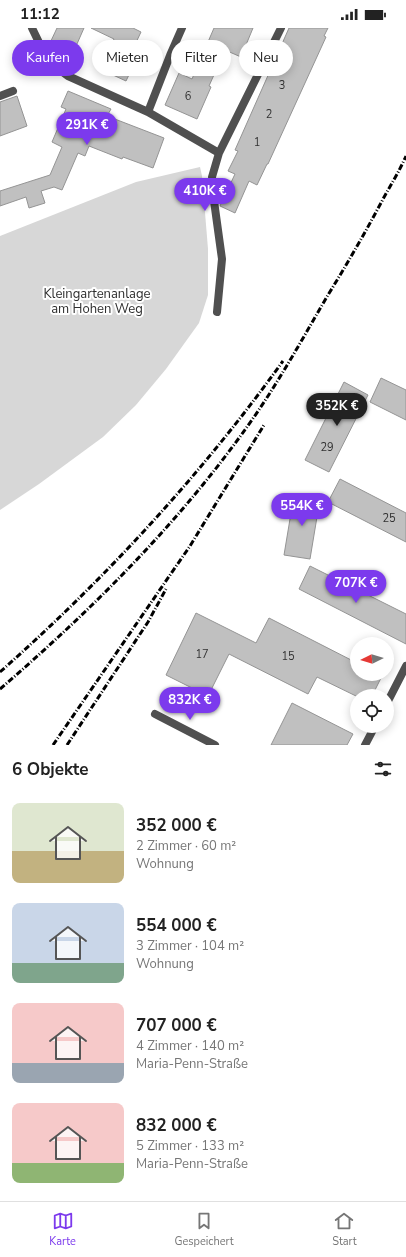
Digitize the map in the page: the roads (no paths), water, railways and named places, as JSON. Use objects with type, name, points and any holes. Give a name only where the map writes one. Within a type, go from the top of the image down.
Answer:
[{"type":"street","points":[[32,28],[46,57],[52,64],[68,76],[148,112],[219,153]]},
{"type":"street","points":[[148,112],[170,53],[182,28]]},
{"type":"street","points":[[218,312],[222,260],[212,176],[219,153],[281,28]]},
{"type":"street","points":[[0,96],[13,91]]},
{"type":"street","points":[[394,689],[406,666]]},
{"type":"street","points":[[155,714],[216,745]]},
{"type":"street","points":[[365,745],[371,733]]},
{"type":"railway","points":[[0,689],[69,627],[136,561],[198,491],[227,455],[283,372],[362,237],[406,156]]},
{"type":"railway","points":[[0,672],[77,600],[150,524],[219,445],[283,361]]},
{"type":"railway","points":[[53,745],[190,546],[264,425]]},
{"type":"railway","points":[[67,745],[148,622],[166,589]]},
{"type":"park label","name":"Kleingartenanlage am Hohen Weg","points":[[97,302]]}]
